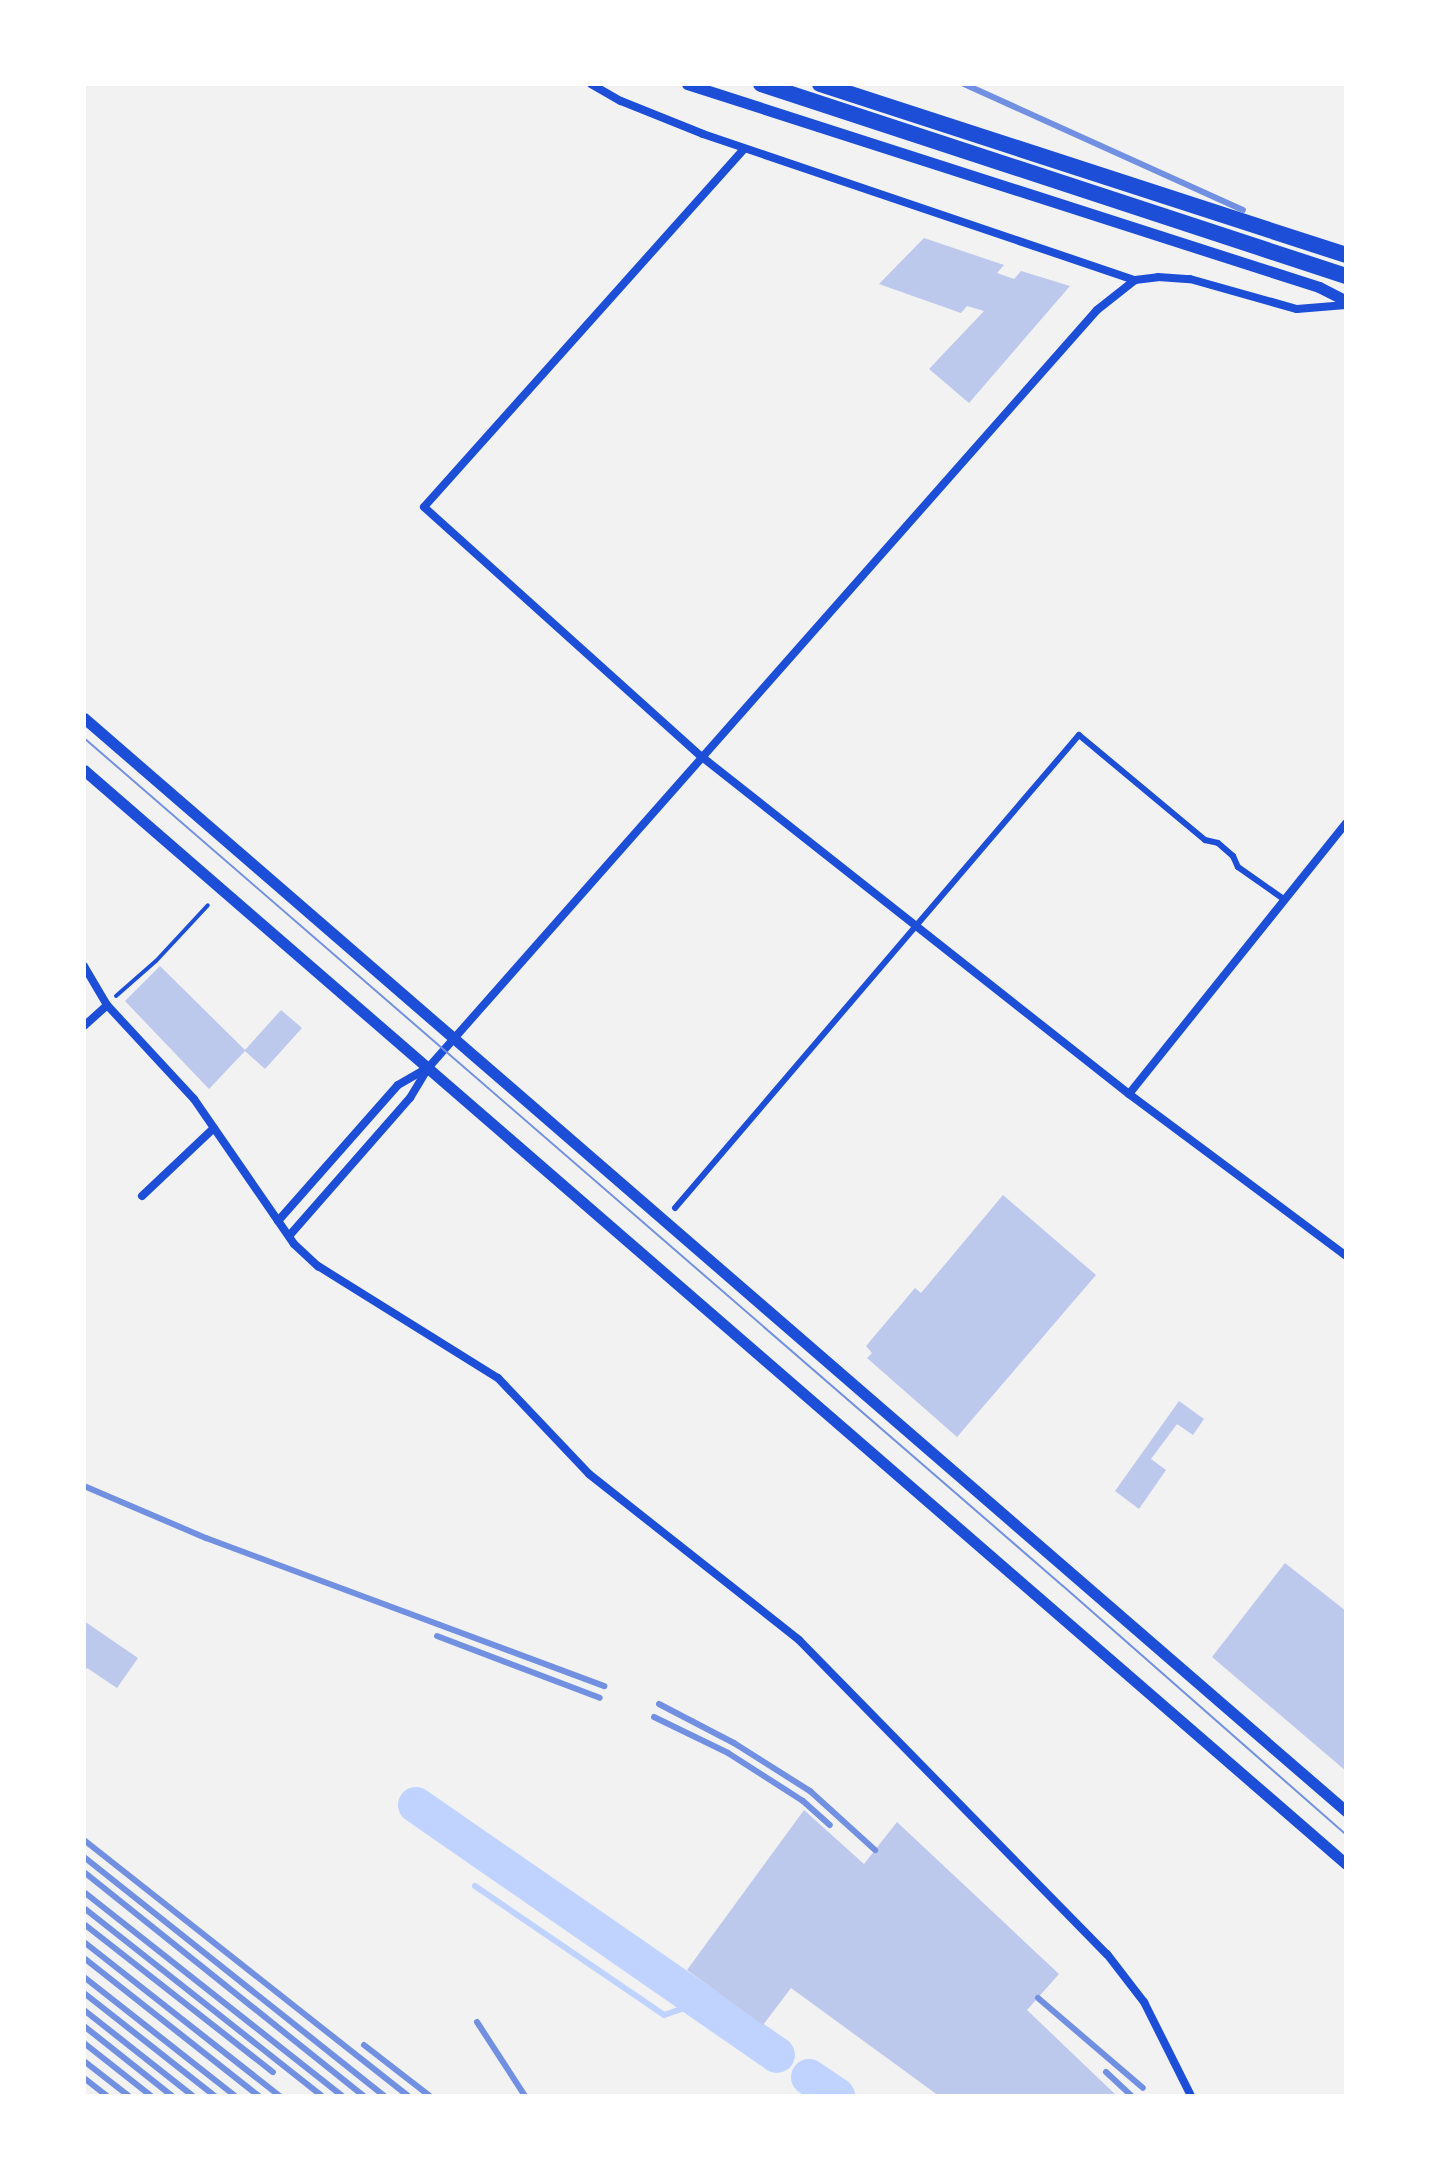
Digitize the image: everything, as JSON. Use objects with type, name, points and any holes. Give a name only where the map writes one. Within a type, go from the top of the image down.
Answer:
[{"type":"highway","points":[[761,84],[1346,276]]},
{"type":"highway","points":[[820,84],[1346,255]]},
{"type":"street","points":[[591,84],[621,101],[744,149],[1135,280],[1190,279],[1297,309],[1346,303]]},
{"type":"street","points":[[687,84],[1319,287],[1346,303]]},
{"type":"street","points":[[744,149],[424,507],[702,757],[1129,1094],[1346,1256]]},
{"type":"street","points":[[289,1236],[410,1098],[428,1068],[1091,315],[1135,280]]},
{"type":"street","points":[[84,718],[1346,1811]]},
{"type":"street","points":[[675,1208],[1079,735],[1205,840],[1218,843],[1233,856],[1238,867],[1285,900]]},
{"type":"street","points":[[84,770],[1346,1864]]},
{"type":"street","points":[[1129,1094],[1346,823]]},
{"type":"street","points":[[84,966],[107,1005],[194,1099],[289,1236],[318,1266],[498,1378],[589,1474],[799,1640],[1107,1954],[1144,2002],[1191,2096]]},
{"type":"street","points":[[84,1026],[107,1005]]},
{"type":"street","points":[[278,1221],[398,1085],[428,1068]]},
{"type":"street","points":[[142,1196],[214,1128]]},
{"type":"path","points":[[107,1005],[156,961],[208,905]]},
{"type":"building","points":[[924,238],[1004,265],[997,273],[1014,279],[1021,271],[1070,286],[969,403],[929,369],[984,311],[967,306],[961,313],[879,284]]},
{"type":"building","points":[[160,966],[245,1050],[281,1010],[302,1028],[265,1069],[245,1051],[209,1089],[125,1001]]},
{"type":"building","points":[[1003,1195],[1096,1275],[957,1437],[867,1358],[872,1353],[866,1346],[915,1288],[921,1293]]},
{"type":"building","points":[[1179,1401],[1204,1419],[1193,1435],[1177,1424],[1151,1459],[1166,1470],[1139,1509],[1115,1491]]},
{"type":"building","points":[[1285,1563],[1346,1611],[1346,1771],[1212,1657]]},
{"type":"building","points":[[84,1621],[138,1658],[117,1688],[87,1668],[84,1672]]},
{"type":"building","points":[[804,1810],[864,1864],[897,1822],[1059,1974],[1027,2010],[1117,2096],[939,2096],[791,1988],[763,2025],[687,1970]]},
{"type":"waterway","points":[[416,1805],[777,2055]]},
{"type":"waterway","points":[[475,1886],[664,2015],[684,2008],[720,2016]]},
{"type":"waterway","points":[[809,2077],[837,2096]]},
{"type":"tram line","points":[[84,738],[1346,1835]]},
{"type":"railway","points":[[964,84],[1243,210]]},
{"type":"railway","points":[[84,1486],[206,1538],[604,1686]]},
{"type":"railway","points":[[437,1636],[600,1698]]},
{"type":"railway","points":[[659,1704],[734,1743],[810,1791],[875,1850]]},
{"type":"railway","points":[[654,1717],[728,1753],[803,1801],[830,1825]]},
{"type":"railway","points":[[84,1840],[408,2096]]},
{"type":"railway","points":[[84,1857],[385,2096]]},
{"type":"railway","points":[[84,1872],[364,2096]]},
{"type":"railway","points":[[84,1892],[342,2096]]},
{"type":"railway","points":[[84,1908],[322,2096]]},
{"type":"railway","points":[[84,1924],[273,2072]]},
{"type":"railway","points":[[84,1942],[280,2096]]},
{"type":"railway","points":[[84,1958],[259,2096]]},
{"type":"railway","points":[[84,1977],[235,2096]]},
{"type":"railway","points":[[84,1993],[215,2096]]},
{"type":"railway","points":[[1038,1998],[1143,2088]]},
{"type":"railway","points":[[84,2010],[193,2096]]},
{"type":"railway","points":[[477,2022],[525,2096]]},
{"type":"railway","points":[[84,2026],[172,2096]]},
{"type":"railway","points":[[84,2043],[151,2096]]},
{"type":"railway","points":[[364,2045],[430,2096]]},
{"type":"railway","points":[[84,2061],[129,2096]]},
{"type":"railway","points":[[1106,2072],[1132,2096]]},
{"type":"railway","points":[[84,2078],[107,2096]]}]
